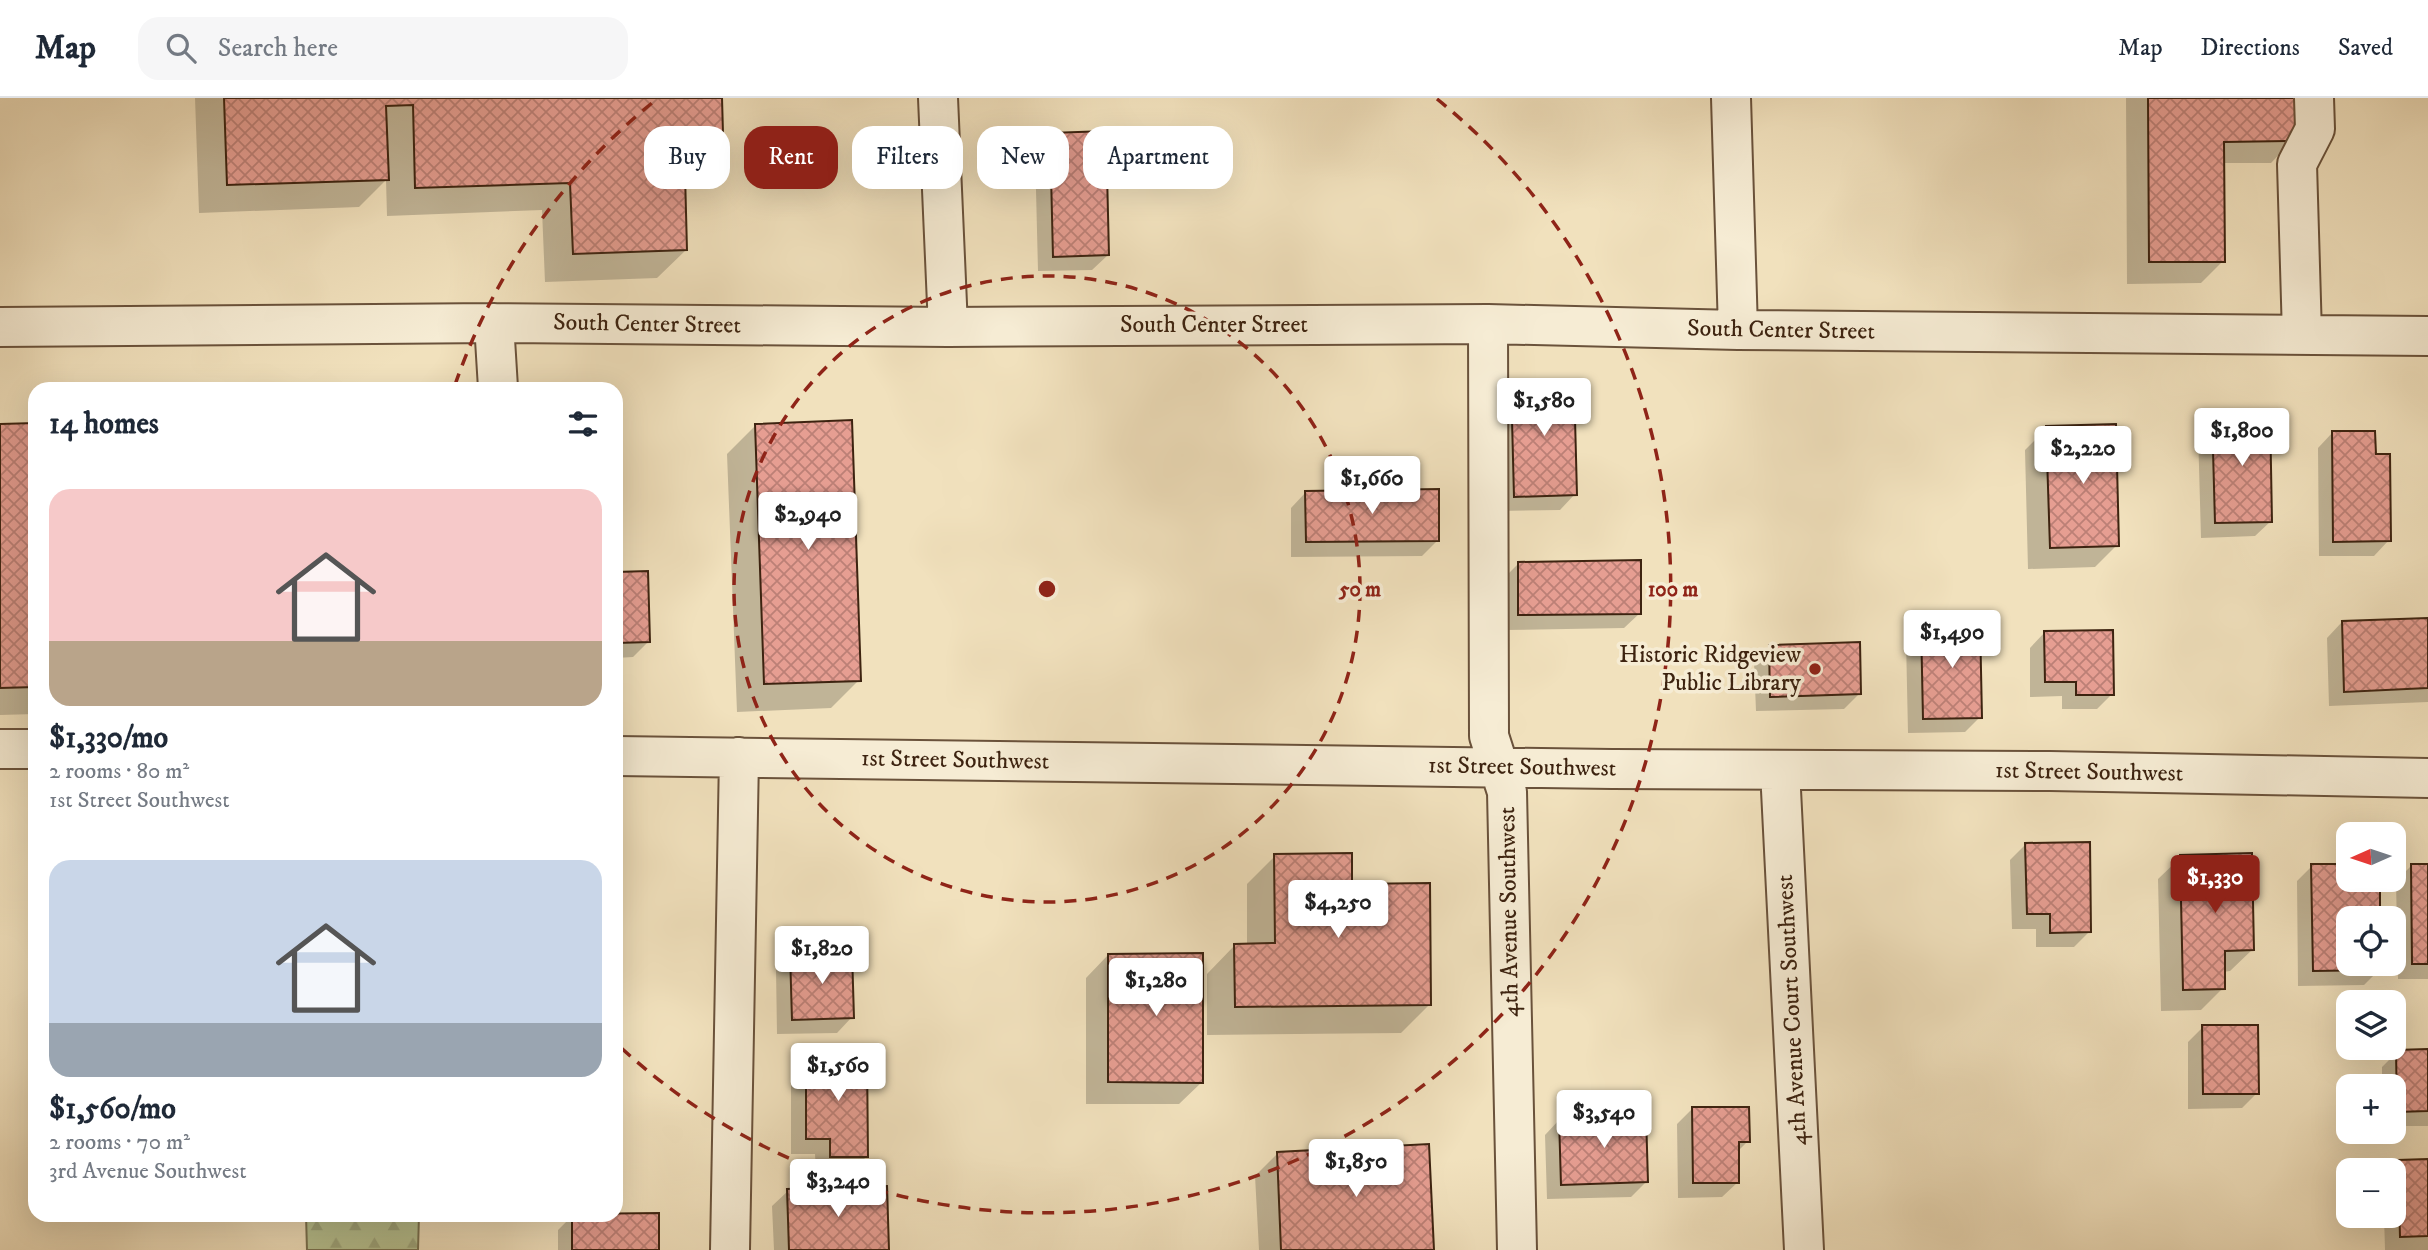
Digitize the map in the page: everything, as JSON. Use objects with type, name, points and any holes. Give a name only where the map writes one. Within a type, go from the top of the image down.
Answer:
[{"type":"street","points":[[938,98],[948,327]]},
{"type":"street","points":[[1731,98],[1738,330]]},
{"type":"street","points":[[2302,335],[2297,164],[2315,129],[2314,98]]},
{"type":"street","points":[[494,323],[498,382]]},
{"type":"street","name":"South Center Street","points":[[0,327],[494,323],[948,327],[1488,324],[1738,330],[2428,336]]},
{"type":"street","name":"4th Avenue Southwest","points":[[1488,324],[1489,736],[1507,792],[1517,1250]]},
{"type":"street","points":[[0,749],[28,749]]},
{"type":"street","name":"1st Street Southwest","points":[[623,756],[2037,771],[2428,778]]},
{"type":"street","points":[[730,1250],[739,757]]},
{"type":"street","name":"4th Avenue Court Southwest","points":[[1780,770],[1804,1250]]},
{"type":"green space","points":[[306,1222],[419,1222],[418,1250],[307,1250]]},
{"type":"building","points":[[224,98],[722,98],[723,126],[644,126],[644,189],[685,189],[687,250],[573,254],[570,183],[415,188],[413,105],[386,106],[389,180],[227,185]]},
{"type":"building","points":[[2148,98],[2295,98],[2295,141],[2224,142],[2225,262],[2149,262]]},
{"type":"building","points":[[1069,132],[1083,132],[1083,189],[1107,189],[1109,255],[1053,257],[1051,189],[1069,189]]},
{"type":"building","points":[[1574,380],[1577,495],[1514,497],[1511,381]]},
{"type":"building","points":[[2270,412],[2272,522],[2215,523],[2212,414]]},
{"type":"building","points":[[852,420],[861,681],[764,684],[755,424]]},
{"type":"building","points":[[28,423],[28,687],[0,688],[0,424]]},
{"type":"building","points":[[2116,424],[2119,546],[2050,548],[2046,426]]},
{"type":"building","points":[[2332,431],[2375,431],[2376,454],[2390,454],[2391,541],[2333,542]]},
{"type":"building","points":[[1439,489],[1439,541],[1306,542],[1305,491]]},
{"type":"building","points":[[1641,560],[1641,614],[1518,615],[1518,562]]},
{"type":"building","points":[[648,571],[650,642],[623,643],[623,572]]},
{"type":"building","points":[[2428,618],[2428,688],[2344,692],[2342,621]]},
{"type":"building","points":[[1980,622],[1982,718],[1923,719],[1921,623]]},
{"type":"building","points":[[2113,630],[2114,695],[2076,695],[2076,682],[2045,682],[2044,631]]},
{"type":"building","name":"Historic Ridgeview Public Library","points":[[1860,642],[1861,694],[1770,697],[1769,645]]},
{"type":"building","points":[[2090,842],[2091,932],[2050,933],[2050,914],[2027,914],[2025,843]]},
{"type":"building","points":[[1352,853],[1352,884],[1430,883],[1431,1005],[1235,1007],[1234,944],[1275,943],[1274,854]]},
{"type":"building","points":[[2252,853],[2254,950],[2225,951],[2225,989],[2183,990],[2180,855]]},
{"type":"building","points":[[2311,864],[2336,864],[2336,892],[2380,892],[2380,906],[2336,906],[2336,971],[2313,971]]},
{"type":"building","points":[[2411,864],[2428,864],[2428,964],[2412,964]]},
{"type":"building","points":[[852,952],[854,1018],[792,1020],[790,953]]},
{"type":"building","points":[[1203,953],[1203,1083],[1108,1082],[1108,954]]},
{"type":"building","points":[[2202,1025],[2258,1025],[2259,1094],[2203,1094]]},
{"type":"building","points":[[2428,1049],[2428,1111],[2406,1112],[2406,1074],[2396,1074],[2396,1060],[2406,1060],[2406,1050]]},
{"type":"building","points":[[867,1055],[868,1157],[830,1157],[830,1139],[806,1139],[806,1056]]},
{"type":"building","points":[[1692,1107],[1749,1107],[1750,1142],[1739,1142],[1739,1183],[1693,1183]]},
{"type":"building","points":[[1646,1115],[1648,1182],[1561,1185],[1559,1118]]},
{"type":"building","points":[[1429,1144],[1434,1250],[1281,1250],[1277,1152]]},
{"type":"building","points":[[2428,1159],[2428,1236],[2400,1237],[2400,1228],[2406,1228],[2406,1160]]},
{"type":"building","points":[[887,1186],[889,1250],[789,1250],[787,1189]]},
{"type":"building","points":[[623,1213],[659,1213],[659,1250],[572,1250],[572,1222],[623,1222]]},
{"type":"place","name":"Historic Ridgeview Public Library","points":[[1815,669]]}]
